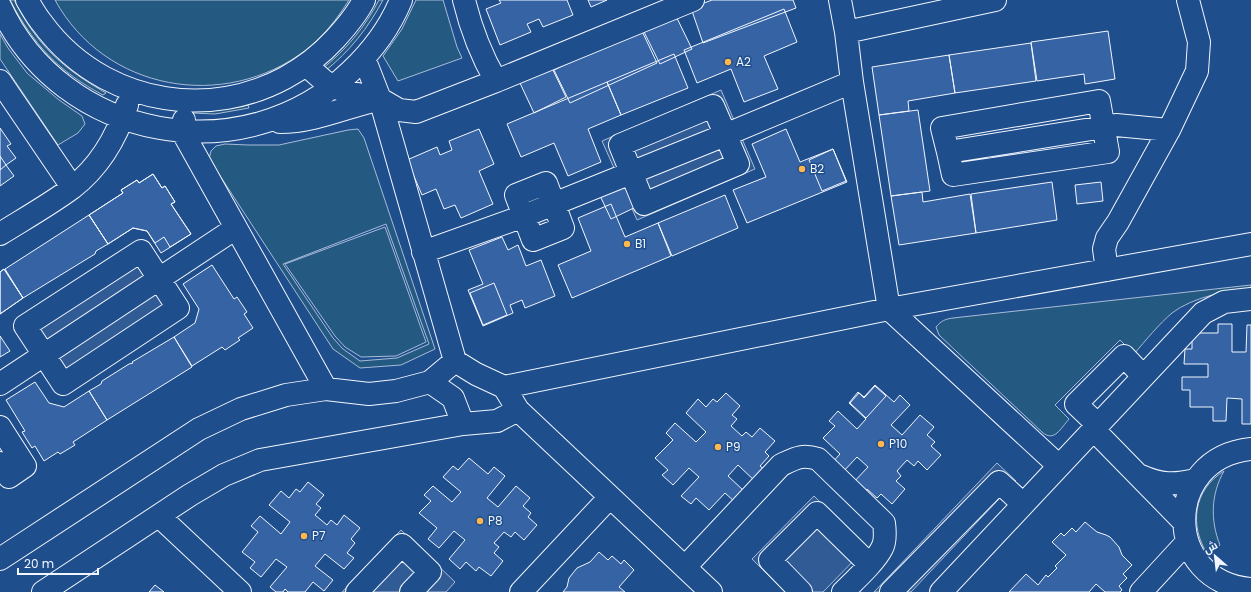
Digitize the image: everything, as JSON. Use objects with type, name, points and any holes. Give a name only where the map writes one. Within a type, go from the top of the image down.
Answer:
[{"type":"street","points":[[27,0],[41,22],[59,44],[105,78],[131,90],[159,97],[187,101],[213,100],[237,96],[262,89],[285,78],[306,65],[327,48],[346,28],[364,0]]},
{"type":"street","points":[[0,6],[16,35],[35,59],[57,81],[82,99],[109,113],[138,124],[168,130],[200,132],[230,130],[260,123],[290,113],[317,98],[342,80],[364,58],[383,34],[401,0]]},
{"type":"street","points":[[464,0],[469,22],[477,43],[496,80]]},
{"type":"street","points":[[392,143],[405,122],[416,112],[693,0]]},
{"type":"street","points":[[840,0],[889,309],[1059,466]]},
{"type":"street","points":[[846,32],[995,0]]},
{"type":"street","points":[[1107,270],[1104,249],[1107,238],[1118,222],[1169,130],[1197,71],[1199,42],[1188,0]]},
{"type":"street","points":[[364,58],[380,99],[455,362],[504,387],[518,410],[711,592]]},
{"type":"street","points":[[306,65],[318,77],[333,87],[380,99],[399,110],[416,112]]},
{"type":"street","points":[[0,81],[72,187]]},
{"type":"street","points":[[554,204],[852,82]]},
{"type":"street","points":[[0,234],[72,187],[93,167],[102,156],[117,131],[123,118],[131,90]]},
{"type":"street","points":[[260,123],[309,119],[380,99]]},
{"type":"street","points":[[187,101],[182,131],[326,389]]},
{"type":"street","points":[[1099,101],[1104,127],[1108,152],[953,175],[942,128],[1099,101]]},
{"type":"street","points":[[713,106],[738,164],[644,204],[632,173],[620,145],[713,106]]},
{"type":"street","points":[[1104,127],[1116,125],[1169,130]]},
{"type":"street","points":[[546,183],[563,228],[534,240],[524,216],[516,195],[546,183]]},
{"type":"street","points":[[423,252],[524,216]]},
{"type":"street","points":[[0,384],[236,228]]},
{"type":"street","points":[[504,387],[889,309],[1251,244]]},
{"type":"street","points":[[140,251],[178,308],[63,384],[44,355],[25,326],[140,251]]},
{"type":"street","points":[[941,592],[1203,314],[1224,302],[1251,299]]},
{"type":"street","points":[[1143,376],[1124,356],[1076,404],[1140,476],[1186,532],[1198,562],[1228,592]]},
{"type":"street","points":[[0,559],[199,429],[241,409],[286,396],[326,389],[369,394],[396,391],[430,382],[455,362]]},
{"type":"street","points":[[430,382],[453,398],[463,424]]},
{"type":"street","points":[[43,592],[190,495],[224,475],[260,460],[463,424],[498,421],[518,410]]},
{"type":"street","points":[[0,427],[25,466],[9,477],[0,463]]},
{"type":"street","points":[[1142,592],[1186,532],[1186,500],[1190,490],[1202,472],[1219,458],[1234,452],[1251,449]]},
{"type":"street","points":[[685,567],[781,465],[797,458],[808,456],[818,459],[884,523],[885,534],[883,547],[843,592]]},
{"type":"street","points":[[1140,476],[1154,482],[1167,484],[1196,480]]},
{"type":"street","points":[[891,592],[1000,482],[1023,504]]},
{"type":"street","points":[[520,592],[610,497]]},
{"type":"street","points":[[801,592],[770,560],[817,513],[869,564]]},
{"type":"street","points":[[159,516],[240,592]]},
{"type":"street","points":[[357,592],[402,545],[431,582],[412,592]]},
{"type":"street","points":[[1213,576],[1232,586],[1251,590]]},
{"type":"shaded area","points":[[10,0],[14,0],[32,30],[52,54],[76,74],[106,93],[103,95],[87,86],[60,66],[28,30]]},
{"type":"shaded area","points":[[55,0],[349,0],[340,14],[312,45],[274,69],[239,81],[204,85],[168,82],[135,72],[104,55],[77,31]]},
{"type":"shaded area","points":[[379,0],[383,0],[358,38],[325,71],[322,69],[354,38],[368,20]]},
{"type":"shaded area","points":[[416,0],[443,0],[457,47],[462,58],[398,81],[383,56],[402,29]]},
{"type":"shaded area","points":[[0,34],[8,48],[27,73],[59,100],[82,116],[85,124],[78,133],[58,145],[0,59]]},
{"type":"shaded area","points":[[721,90],[755,169],[637,220],[602,141]]},
{"type":"shaded area","points":[[248,105],[249,108],[215,114],[192,113],[191,110],[225,109]]},
{"type":"shaded area","points":[[358,129],[364,138],[435,349],[401,365],[360,368],[333,349],[209,159],[211,151],[216,146],[225,144],[279,145]],"holes":[[[386,224],[429,344],[397,358],[360,361],[343,349],[333,338],[283,264]]]},
{"type":"shaded area","points":[[385,227],[426,342],[396,356],[361,357],[345,347],[335,336],[285,264]]},
{"type":"shaded area","points":[[143,243],[186,311],[61,393],[17,325]]},
{"type":"shaded area","points":[[1251,285],[1251,288],[1210,296],[1180,307],[1153,332],[1134,354],[1120,340],[1055,405],[1069,419],[1057,433],[1050,436],[1042,432],[939,335],[936,327],[943,321],[953,318]]},
{"type":"shaded area","points":[[997,463],[1016,481],[911,592],[874,592]]},
{"type":"shaded area","points":[[1224,471],[1216,489],[1213,507],[1213,517],[1220,545],[1208,555],[1198,532],[1197,509],[1200,498],[1206,488]]},
{"type":"shaded area","points":[[814,496],[867,547],[823,592],[785,592],[752,559]]},
{"type":"shaded area","points":[[401,530],[455,582],[446,592],[342,592]]},
{"type":"building","points":[[499,0],[567,0],[573,15],[543,27],[539,19],[527,24],[531,32],[500,45],[486,9],[501,3]]},
{"type":"building","points":[[588,0],[607,0],[591,7]]},
{"type":"building","points":[[712,0],[793,0],[796,8],[703,43],[691,8]]},
{"type":"building","name":"A2","points":[[784,9],[797,42],[764,56],[778,89],[744,102],[731,69],[697,83],[684,50]]},
{"type":"building","points":[[674,12],[692,49],[660,64],[642,28]]},
{"type":"building","points":[[641,29],[657,63],[570,103],[554,70]]},
{"type":"building","points":[[1108,31],[1115,79],[1085,84],[1084,74],[1037,81],[1031,42]]},
{"type":"building","points":[[1031,43],[1036,81],[955,93],[949,55]]},
{"type":"building","points":[[674,54],[688,88],[621,115],[607,82]]},
{"type":"building","points":[[949,55],[955,93],[908,101],[909,111],[879,115],[872,67]]},
{"type":"building","points":[[551,66],[566,97],[534,113],[519,81]]},
{"type":"building","points":[[607,82],[621,115],[588,129],[601,162],[568,176],[554,143],[521,157],[507,124]]},
{"type":"building","points":[[918,110],[930,191],[891,196],[879,115]]},
{"type":"building","points":[[0,128],[11,144],[7,146],[16,158],[6,165],[14,176],[0,186]]},
{"type":"building","points":[[479,129],[494,164],[479,171],[493,204],[461,218],[455,205],[444,209],[436,189],[422,195],[407,160],[437,147],[440,155],[452,150],[449,141]]},
{"type":"building","name":"B2","points":[[786,129],[800,162],[833,149],[847,182],[747,223],[733,190],[766,177],[752,144]]},
{"type":"building","points":[[833,149],[846,181],[822,191],[809,160]]},
{"type":"building","points":[[0,156],[6,165],[0,170]]},
{"type":"building","points":[[624,169],[642,204],[611,219],[594,183]]},
{"type":"building","points":[[153,174],[162,188],[165,186],[175,202],[171,204],[191,234],[170,247],[164,237],[155,243],[147,231],[133,228],[108,244],[89,215],[123,193],[121,190],[137,180],[139,183]]},
{"type":"building","points":[[153,174],[162,188],[165,186],[175,202],[171,204],[191,234],[161,253],[147,231],[133,228],[108,244],[89,215],[123,193],[121,190],[137,180],[139,183]]},
{"type":"building","points":[[1052,182],[1057,220],[976,233],[971,194]]},
{"type":"building","points":[[1101,182],[1103,201],[1077,204],[1075,185]]},
{"type":"building","points":[[922,192],[923,202],[970,194],[976,233],[899,245],[891,196]]},
{"type":"building","points":[[725,195],[738,228],[672,256],[658,223]]},
{"type":"building","name":"B1","points":[[611,204],[625,237],[658,223],[671,256],[572,298],[558,265],[591,251],[578,218]]},
{"type":"building","points":[[89,215],[108,244],[96,251],[95,254],[23,298],[5,269]]},
{"type":"building","points":[[502,237],[508,250],[518,245],[526,266],[541,260],[555,296],[525,308],[522,300],[510,305],[513,313],[483,326],[468,290],[483,284],[469,250]]},
{"type":"building","points":[[212,265],[234,299],[237,297],[247,312],[244,314],[253,328],[238,338],[240,340],[225,350],[222,347],[192,366],[174,337],[195,323],[199,309],[183,284]]},
{"type":"building","points":[[4,269],[23,298],[0,314],[0,272]]},
{"type":"building","points":[[4,269],[23,298],[0,314],[0,272]]},
{"type":"building","points":[[494,283],[507,315],[483,325],[470,293]]},
{"type":"building","points":[[1218,324],[1232,324],[1232,352],[1246,352],[1247,325],[1251,325],[1251,424],[1242,424],[1242,399],[1227,398],[1226,421],[1213,421],[1213,407],[1190,407],[1190,390],[1182,390],[1182,377],[1208,377],[1208,364],[1184,364],[1185,349],[1192,349],[1192,333],[1218,333]]},
{"type":"building","points":[[0,336],[10,351],[0,357]]},
{"type":"building","points":[[174,337],[192,367],[107,420],[89,391],[101,384],[102,381]]},
{"type":"building","points":[[35,382],[49,403],[64,407],[89,391],[107,420],[73,442],[75,445],[60,454],[58,452],[44,461],[35,446],[32,448],[22,432],[25,431],[6,400]]},
{"type":"building","name":"P10","points":[[875,385],[894,402],[900,395],[910,405],[891,425],[902,435],[920,415],[934,427],[927,435],[935,442],[931,446],[941,455],[927,470],[918,461],[914,466],[907,460],[897,471],[901,476],[896,481],[905,489],[892,504],[881,494],[877,498],[867,489],[862,496],[851,485],[868,467],[857,457],[841,474],[831,464],[840,454],[823,438],[835,426],[829,421],[838,411],[857,429],[866,419],[849,403],[858,392],[864,397]]},
{"type":"building","points":[[875,386],[886,396],[866,418],[850,403],[859,393],[864,398]]},
{"type":"building","name":"P9","points":[[726,393],[740,406],[732,415],[737,419],[731,426],[742,436],[746,432],[752,437],[760,428],[775,441],[765,452],[769,456],[760,466],[766,471],[756,482],[738,465],[728,476],[744,491],[735,502],[725,493],[709,510],[696,498],[691,504],[681,496],[699,477],[689,468],[673,485],[662,475],[668,470],[655,458],[673,440],[666,433],[675,423],[696,442],[706,432],[686,413],[698,399],[706,407],[713,399],[717,402]]},
{"type":"building","name":"P8","points":[[469,458],[488,474],[494,467],[505,476],[487,498],[498,507],[516,486],[530,498],[523,506],[531,513],[528,517],[537,525],[524,540],[515,532],[511,537],[504,532],[494,543],[499,547],[494,553],[503,561],[491,576],[479,567],[476,571],[466,562],[460,569],[449,559],[465,540],[454,531],[439,548],[428,539],[437,528],[419,513],[431,501],[424,495],[433,486],[452,502],[461,492],[443,477],[453,466],[458,470]]},
{"type":"building","name":"P7","points":[[308,482],[324,495],[316,504],[321,508],[315,515],[327,525],[331,520],[337,525],[344,515],[360,528],[351,539],[355,543],[347,553],[354,558],[344,569],[325,554],[315,566],[333,580],[324,591],[313,582],[305,592],[288,592],[285,589],[283,592],[276,592],[270,587],[287,567],[276,559],[261,577],[250,568],[255,562],[242,552],[258,532],[251,526],[260,516],[281,534],[290,522],[269,505],[281,491],[289,498],[296,489],[300,492]]},
{"type":"building","points":[[1085,522],[1097,532],[1110,537],[1119,547],[1122,555],[1132,565],[1123,574],[1127,578],[1119,586],[1122,590],[1120,592],[1105,592],[1096,584],[1089,592],[1009,592],[1026,574],[1038,585],[1046,575],[1048,577],[1057,568],[1055,566],[1066,555],[1052,542],[1061,533],[1064,536],[1072,528],[1076,532]]},
{"type":"building","points":[[599,552],[608,560],[612,556],[621,564],[624,560],[634,570],[619,587],[625,592],[563,592],[567,587],[569,578],[577,568],[590,562]]},
{"type":"building","points":[[155,585],[164,592],[149,592]]},
{"type":"place","name":"A2","points":[[728,62]]},
{"type":"place","name":"B2","points":[[802,169]]},
{"type":"place","name":"B1","points":[[627,244]]},
{"type":"place","name":"P10","points":[[881,444]]},
{"type":"place","name":"P9","points":[[718,447]]},
{"type":"place","name":"P8","points":[[480,521]]},
{"type":"place","name":"P7","points":[[304,536]]}]
